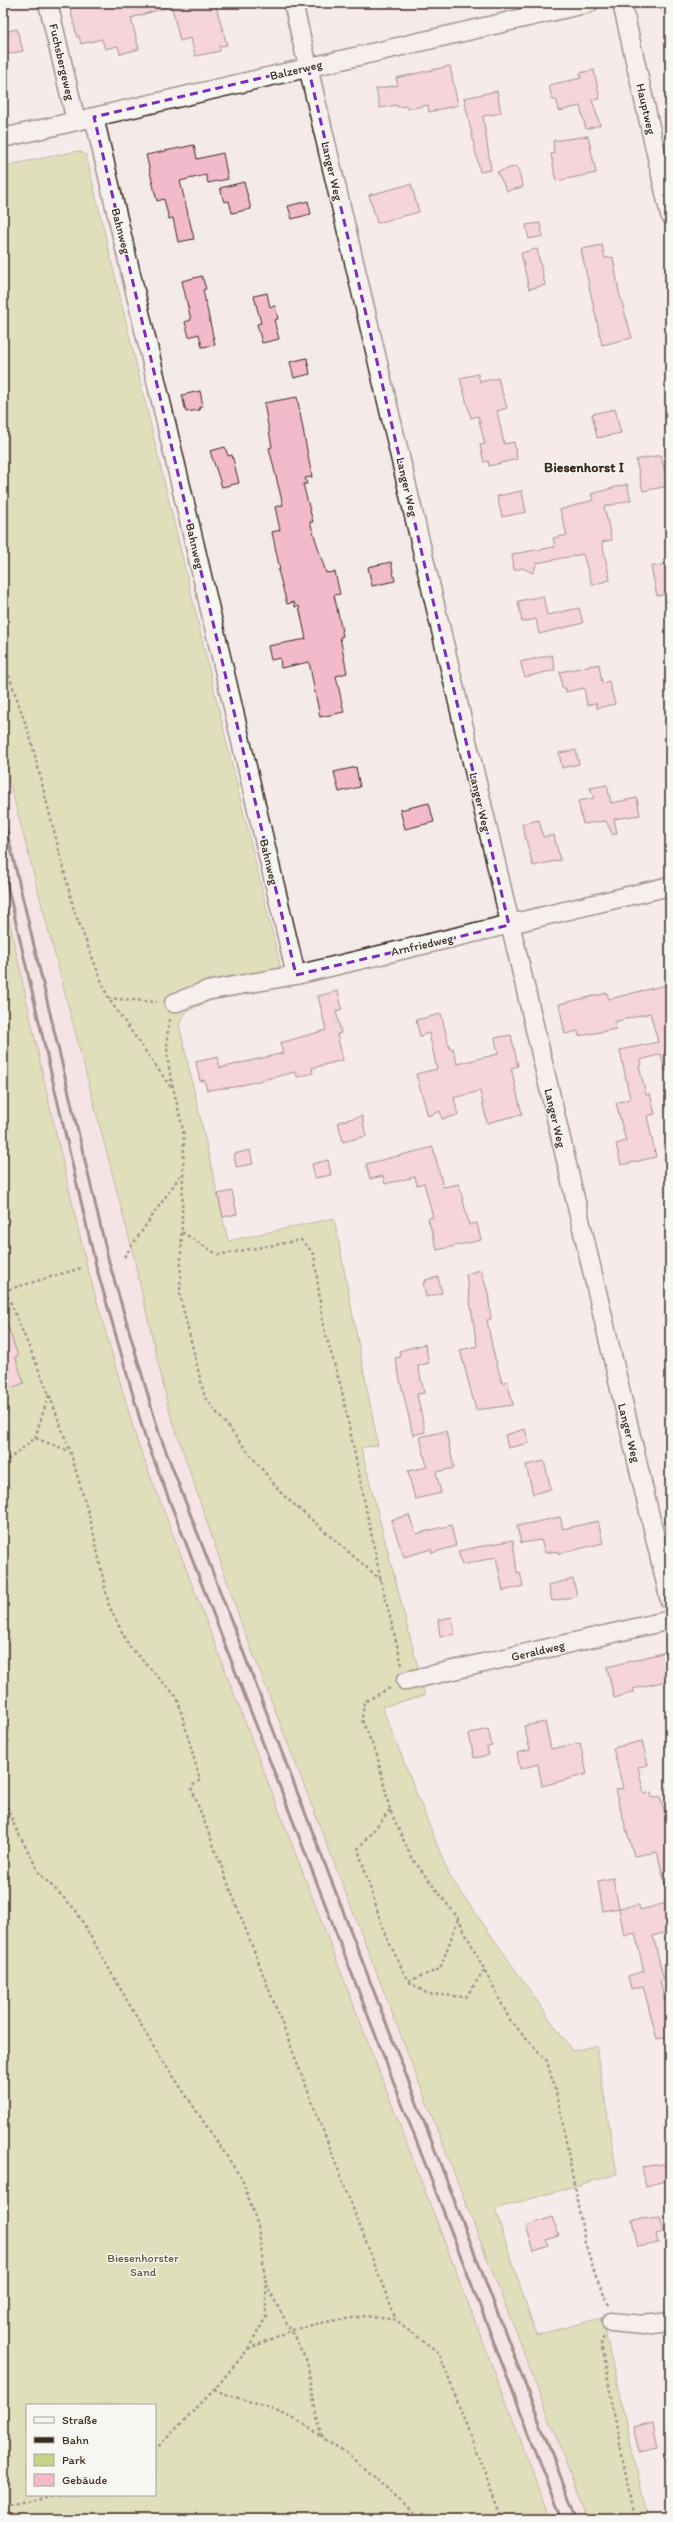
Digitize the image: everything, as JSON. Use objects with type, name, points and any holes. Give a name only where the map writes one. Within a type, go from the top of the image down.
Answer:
[{"type":"street","name":"Fuchsbergeweg","points":[[48,3],[76,121]]},
{"type":"street","name":"Langer Weg","points":[[293,3],[509,925],[670,1601]]},
{"type":"street","name":"Balzerweg","points":[[3,138],[589,3]]},
{"type":"street","name":"Hauptweg","points":[[622,3],[670,215]]},
{"type":"street","name":"Bahnweg","points":[[94,118],[296,975]]},
{"type":"street","name":"Arnfriedweg","points":[[174,1003],[206,991],[296,975],[670,886]]},
{"type":"street","name":"Geraldweg","points":[[401,1683],[670,1620]]},
{"type":"street","points":[[611,2322],[643,2325],[670,2322]]},
{"type":"path","points":[[3,658],[31,740],[74,910],[108,998],[172,1089]]},
{"type":"path","points":[[108,998],[174,1003],[166,1037],[172,1089],[181,1117],[184,1137],[180,1296],[205,1398],[282,1494],[381,1581]]},
{"type":"path","points":[[124,1257],[182,1172]]},
{"type":"path","points":[[182,1232],[218,1255],[300,1240],[314,1254],[323,1325],[341,1387],[401,1683],[364,1702],[362,1720],[377,1755],[390,1810],[411,1857],[458,1918],[510,2020],[547,2061],[559,2104],[585,2243],[596,2277],[608,2301],[611,2322]]},
{"type":"path","points":[[4,1291],[81,1268]]},
{"type":"path","points":[[3,1285],[4,1291],[49,1394],[70,1451],[91,1522],[109,1606],[129,1646],[177,1697],[200,1780],[191,1787],[396,2320]]},
{"type":"path","points":[[3,1464],[35,1438],[49,1394]]},
{"type":"path","points":[[35,1438],[70,1451]]},
{"type":"path","points":[[3,1795],[14,1826],[40,1874],[74,1909],[153,2046],[242,2179],[258,2226],[266,2284],[266,2317],[248,2349],[214,2390],[156,2449]]},
{"type":"path","points":[[390,1810],[358,1849],[384,1932],[408,1981],[428,1994],[466,1997],[485,1969]]},
{"type":"path","points":[[408,1981],[440,1969],[458,1918]]},
{"type":"path","points":[[266,2284],[292,2330],[307,2361],[316,2414],[323,2438]]},
{"type":"path","points":[[248,2349],[292,2330],[366,2316],[396,2320],[439,2353],[502,2519]]},
{"type":"path","points":[[603,2354],[634,2519]]},
{"type":"path","points":[[214,2390],[306,2424],[323,2438],[348,2454],[420,2519]]},
{"type":"path","points":[[3,2507],[55,2496]]},
{"type":"highlighted area","points":[[308,67],[509,925],[296,975],[94,117]]},
{"type":"shaded area","points":[[3,757],[131,1245],[169,1410],[242,1625],[589,2519],[551,2519],[137,1441],[87,1267],[49,1103],[3,892]]},
{"type":"green space","points":[[78,151],[86,155],[281,969],[187,1011],[179,1024],[228,1241],[334,1218],[378,1445],[361,1448],[425,1695],[382,1707],[449,1875],[572,2051],[596,2046],[617,2174],[495,2209],[536,2335],[602,2318],[648,2519],[588,2519],[242,1625],[169,1410],[131,1245],[3,757],[3,166]]},
{"type":"green space","name":"Biesenhorster Sand","points":[[3,892],[49,1103],[87,1267],[137,1441],[551,2519],[3,2519]]},
{"type":"building","points":[[69,3],[167,3],[168,7],[131,18],[139,49],[120,54],[118,46],[105,49],[102,39],[81,44],[79,36],[77,37]]},
{"type":"building","points":[[171,3],[215,3],[227,45],[219,46],[220,51],[195,56],[191,38],[180,41]]},
{"type":"building","points":[[17,29],[23,51],[3,55],[3,32]]},
{"type":"building","points":[[450,66],[458,105],[429,112],[428,105],[407,109],[407,106],[397,107],[396,105],[380,108],[376,89],[398,85],[396,78]]},
{"type":"building","points":[[594,70],[600,99],[592,100],[600,125],[586,129],[580,106],[559,111],[557,101],[552,99],[549,85],[581,78],[580,73]]},
{"type":"building","points":[[497,91],[501,113],[483,116],[491,170],[480,172],[464,98]]},
{"type":"building","points":[[588,136],[596,173],[556,181],[551,154],[554,153],[553,141]]},
{"type":"building","points":[[194,145],[197,159],[223,153],[228,179],[208,183],[206,175],[180,181],[194,239],[178,242],[173,218],[169,219],[164,199],[157,201],[146,155]]},
{"type":"building","points":[[517,166],[523,187],[507,191],[497,172]]},
{"type":"building","points":[[244,182],[251,209],[232,213],[229,201],[224,202],[220,188]]},
{"type":"building","points":[[411,184],[419,212],[377,223],[369,195]]},
{"type":"building","points":[[308,201],[311,214],[292,219],[288,206]]},
{"type":"building","points":[[540,223],[543,236],[529,239],[526,225]]},
{"type":"building","points":[[602,245],[605,258],[613,257],[619,292],[632,338],[602,345],[581,249]]},
{"type":"building","points":[[537,249],[545,285],[529,289],[521,253]]},
{"type":"building","points":[[202,276],[206,289],[203,290],[215,345],[202,347],[199,334],[189,337],[185,322],[191,320],[182,281]]},
{"type":"building","points":[[267,293],[270,307],[275,306],[278,319],[274,320],[279,339],[262,343],[257,324],[261,323],[254,296]]},
{"type":"building","points":[[307,358],[310,374],[294,378],[290,362]]},
{"type":"building","points":[[478,374],[480,382],[498,378],[507,408],[497,411],[504,444],[514,442],[517,459],[489,466],[488,461],[484,462],[480,445],[485,444],[478,416],[471,418],[460,378]]},
{"type":"building","points":[[200,391],[203,406],[199,407],[200,410],[186,412],[182,395]]},
{"type":"building","points":[[297,397],[312,477],[305,478],[307,484],[303,484],[313,522],[310,522],[326,573],[335,572],[340,594],[334,595],[343,636],[340,637],[347,673],[336,676],[344,712],[320,717],[309,662],[281,668],[280,658],[271,660],[268,646],[306,639],[299,606],[295,607],[294,602],[287,604],[278,570],[280,570],[272,532],[280,530],[275,507],[283,505],[269,448],[272,447],[264,403]]},
{"type":"building","points":[[615,409],[621,433],[597,438],[592,414]]},
{"type":"building","points":[[225,447],[228,456],[232,455],[239,483],[222,487],[210,451]]},
{"type":"building","points":[[661,455],[668,486],[643,491],[636,460]]},
{"type":"building","points":[[627,484],[631,500],[604,507],[612,540],[602,542],[610,580],[592,585],[583,554],[537,563],[533,573],[523,568],[514,570],[512,554],[555,547],[553,538],[567,535],[560,510],[593,500],[591,494]]},
{"type":"building","points":[[522,491],[526,512],[502,517],[497,496]]},
{"type":"building","points":[[391,562],[395,581],[372,586],[368,567]]},
{"type":"building","points":[[670,563],[670,593],[657,596],[651,567]]},
{"type":"building","points":[[543,596],[547,615],[579,608],[583,623],[539,634],[536,619],[522,622],[518,601]]},
{"type":"building","points":[[552,655],[555,670],[525,677],[520,662]]},
{"type":"building","points":[[599,664],[602,683],[609,681],[615,704],[597,708],[596,703],[587,705],[584,688],[566,692],[566,688],[562,688],[560,672]]},
{"type":"building","points":[[576,750],[579,764],[562,768],[559,753]]},
{"type":"building","points":[[356,767],[360,787],[339,792],[334,772]]},
{"type":"building","points":[[607,785],[611,803],[637,798],[640,815],[614,819],[617,833],[613,835],[606,821],[583,824],[578,801],[594,798],[590,788]]},
{"type":"building","points":[[429,803],[434,822],[405,829],[400,810]]},
{"type":"building","points":[[539,820],[543,837],[554,835],[560,860],[533,866],[522,824]]},
{"type":"building","points":[[670,984],[670,1070],[665,1071],[661,1054],[641,1060],[642,1065],[639,1066],[646,1095],[650,1094],[655,1114],[647,1116],[656,1157],[621,1165],[616,1144],[626,1141],[616,1103],[630,1099],[620,1050],[658,1042],[650,1013],[614,1022],[616,1029],[579,1036],[578,1031],[565,1034],[559,1004],[607,993],[609,999]]},
{"type":"building","points":[[338,991],[342,1009],[336,1011],[341,1033],[337,1034],[343,1060],[312,1068],[313,1073],[297,1077],[295,1072],[234,1087],[207,1090],[204,1080],[200,1081],[196,1062],[218,1057],[220,1068],[283,1053],[280,1043],[326,1030],[318,996]]},
{"type":"building","points":[[441,1014],[450,1049],[453,1048],[457,1064],[498,1054],[495,1038],[511,1035],[518,1066],[511,1068],[522,1114],[487,1123],[480,1091],[454,1098],[458,1115],[442,1119],[440,1111],[428,1116],[416,1074],[437,1069],[429,1033],[420,1036],[416,1020]]},
{"type":"building","points":[[362,1116],[366,1136],[343,1142],[338,1122]]},
{"type":"building","points":[[433,1147],[443,1187],[459,1184],[469,1225],[477,1223],[481,1240],[437,1250],[428,1218],[433,1217],[424,1183],[417,1185],[415,1177],[385,1184],[383,1176],[370,1179],[366,1164]]},
{"type":"building","points":[[250,1150],[253,1164],[236,1167],[234,1154]]},
{"type":"building","points":[[328,1160],[331,1175],[315,1178],[312,1164]]},
{"type":"building","points":[[232,1191],[237,1214],[223,1217],[218,1194]]},
{"type":"building","points":[[481,1270],[488,1293],[491,1319],[487,1320],[493,1351],[502,1383],[507,1381],[513,1405],[476,1410],[460,1350],[477,1346],[466,1274]]},
{"type":"building","points":[[438,1277],[442,1293],[426,1297],[423,1283],[426,1282],[425,1280]]},
{"type":"building","points":[[3,1318],[5,1318],[18,1356],[15,1357],[24,1383],[3,1391]]},
{"type":"building","points":[[425,1344],[429,1363],[418,1366],[424,1393],[417,1394],[425,1432],[413,1435],[395,1358],[400,1357],[399,1351]]},
{"type":"building","points":[[525,1429],[529,1443],[508,1448],[505,1435]]},
{"type":"building","points":[[446,1431],[454,1468],[436,1472],[441,1493],[415,1499],[408,1471],[427,1467],[420,1437]]},
{"type":"building","points":[[544,1461],[551,1489],[533,1494],[526,1465]]},
{"type":"building","points":[[409,1515],[416,1534],[451,1525],[456,1546],[432,1553],[431,1549],[404,1557],[391,1520]]},
{"type":"building","points":[[560,1517],[563,1529],[598,1521],[603,1543],[559,1554],[558,1551],[545,1553],[541,1540],[521,1543],[517,1526]]},
{"type":"building","points":[[513,1540],[517,1573],[520,1572],[523,1586],[503,1591],[496,1557],[462,1565],[458,1551]]},
{"type":"building","points":[[573,1579],[577,1596],[552,1601],[548,1585]]},
{"type":"building","points":[[452,1617],[455,1634],[440,1637],[438,1620]]},
{"type":"building","points":[[670,1651],[670,1680],[633,1689],[634,1692],[614,1698],[607,1667]]},
{"type":"building","points":[[545,1722],[551,1749],[580,1743],[587,1774],[542,1786],[538,1764],[520,1769],[517,1753],[530,1750],[524,1726]]},
{"type":"building","points":[[488,1729],[492,1746],[487,1747],[489,1755],[474,1758],[469,1734]]},
{"type":"building","points":[[642,1741],[648,1765],[638,1767],[644,1794],[651,1792],[652,1798],[660,1796],[667,1820],[670,1819],[670,1884],[665,1884],[657,1852],[634,1856],[615,1790],[623,1788],[613,1748]]},
{"type":"building","points":[[613,1878],[619,1908],[603,1911],[598,1881]]},
{"type":"building","points":[[670,1902],[670,1931],[653,1936],[664,1980],[660,1981],[668,2014],[670,2014],[670,2036],[657,2039],[643,1986],[631,1989],[628,1976],[644,1971],[635,1933],[624,1936],[619,1908],[639,1905],[640,1910]]},
{"type":"building","points":[[670,2163],[670,2180],[646,2186],[642,2167]]},
{"type":"building","points":[[552,2217],[559,2236],[546,2240],[549,2246],[534,2251],[526,2226]]},
{"type":"building","points":[[660,2217],[664,2232],[656,2234],[658,2243],[638,2247],[632,2220]]},
{"type":"building","points":[[653,2422],[658,2447],[639,2451],[633,2427]]},
{"type":"railway","points":[[3,815],[109,1262],[159,1433],[577,2519]]},
{"type":"railway","points":[[3,867],[96,1266],[145,1437],[562,2519]]},
{"type":"district","name":"Biesenhorst I","points":[[584,467]]}]
